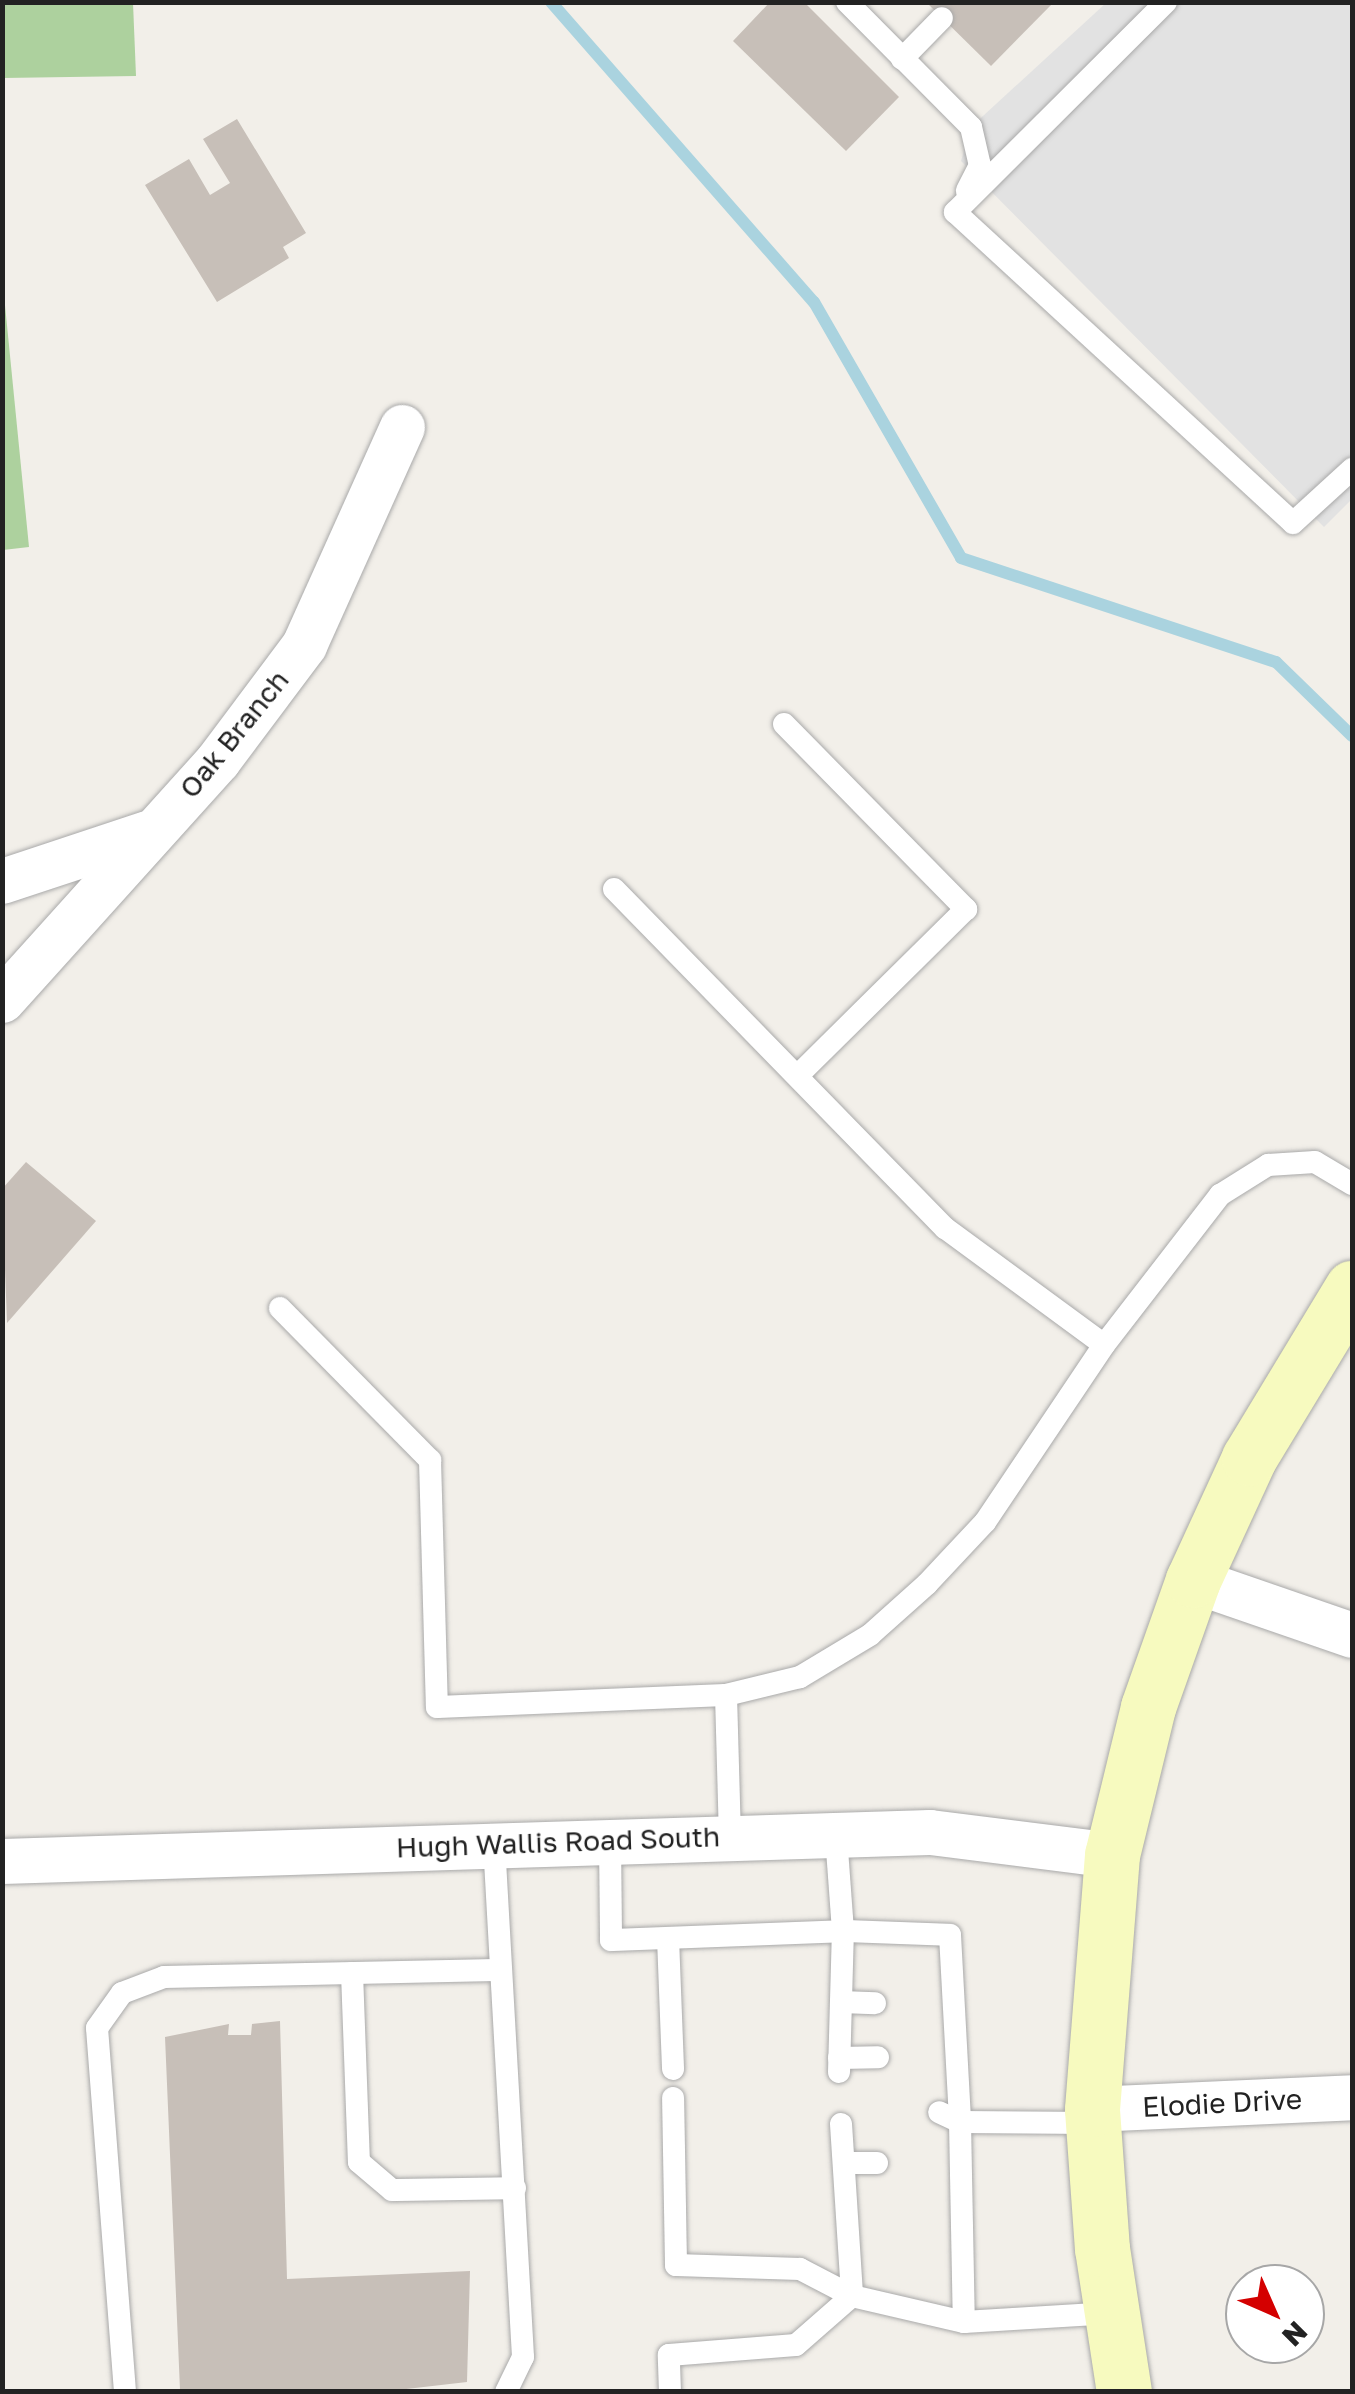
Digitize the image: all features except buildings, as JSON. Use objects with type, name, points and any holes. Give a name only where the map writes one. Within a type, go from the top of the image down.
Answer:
[{"type":"main road","points":[[1124,2392],[1112,2313],[1093,2116],[1112,1854],[1148,1707],[1194,1580],[1249,1458],[1352,1288]]},
{"type":"street","name":"Oak Branch","points":[[4,996],[154,830],[304,645],[402,427]]},
{"type":"street","points":[[2,880],[154,830]]},
{"type":"street","points":[[1194,1580],[1352,1635]]},
{"type":"street","name":"Hugh Wallis Road South","points":[[2,1861],[930,1832],[1112,1854]]},
{"type":"street","name":"Elodie Drive","points":[[1093,2116],[1352,2096]]},
{"type":"lane","points":[[847,2],[970,127],[980,166],[956,212]]},
{"type":"lane","points":[[956,212],[1166,2]]},
{"type":"lane","points":[[902,59],[942,18]]},
{"type":"lane","points":[[956,212],[1294,523],[1352,469]]},
{"type":"lane","points":[[784,724],[966,909],[798,1076]]},
{"type":"lane","points":[[614,889],[945,1228],[1104,1345]]},
{"type":"lane","points":[[280,1308],[430,1460],[437,1708],[726,1696],[800,1678],[870,1635],[927,1584],[1025,1468],[1104,1345],[1220,1195],[1268,1165],[1315,1162],[1352,1184]]},
{"type":"lane","points":[[726,1696],[730,1836]]},
{"type":"lane","points":[[836,1835],[843,1931],[839,2065],[878,2057]]},
{"type":"lane","points":[[610,1840],[612,1940],[843,1931],[950,1935],[944,2004],[949,2117],[961,2163],[964,2322]]},
{"type":"lane","points":[[494,1843],[496,1970],[515,2188],[523,2357],[506,2392]]},
{"type":"lane","points":[[668,1938],[673,2069]]},
{"type":"lane","points":[[125,2392],[97,2028],[122,1993],[164,1978],[496,1970]]},
{"type":"lane","points":[[352,1973],[359,2162],[392,2190],[515,2188]]},
{"type":"lane","points":[[841,2002],[875,2003]]},
{"type":"lane","points":[[673,2098],[676,2265],[800,2268],[852,2296],[964,2322],[1112,2313]]},
{"type":"lane","points":[[949,2117],[1093,2116]]},
{"type":"lane","points":[[841,2124],[852,2296]]},
{"type":"lane","points":[[844,2162],[877,2163]]},
{"type":"lane","points":[[936,2165],[961,2163]]},
{"type":"lane","points":[[670,2392],[669,2356],[796,2345],[852,2296]]},
{"type":"green space","points":[[2,3],[133,3],[136,76],[3,78]]},
{"type":"green space","points":[[2,275],[29,547],[3,550],[2,550]]},
{"type":"shaded area","points":[[1106,3],[1352,3],[1352,499],[1324,527],[961,161],[971,127]]},
{"type":"waterway","points":[[551,2],[814,302],[961,558],[1276,662],[1352,736]]}]
